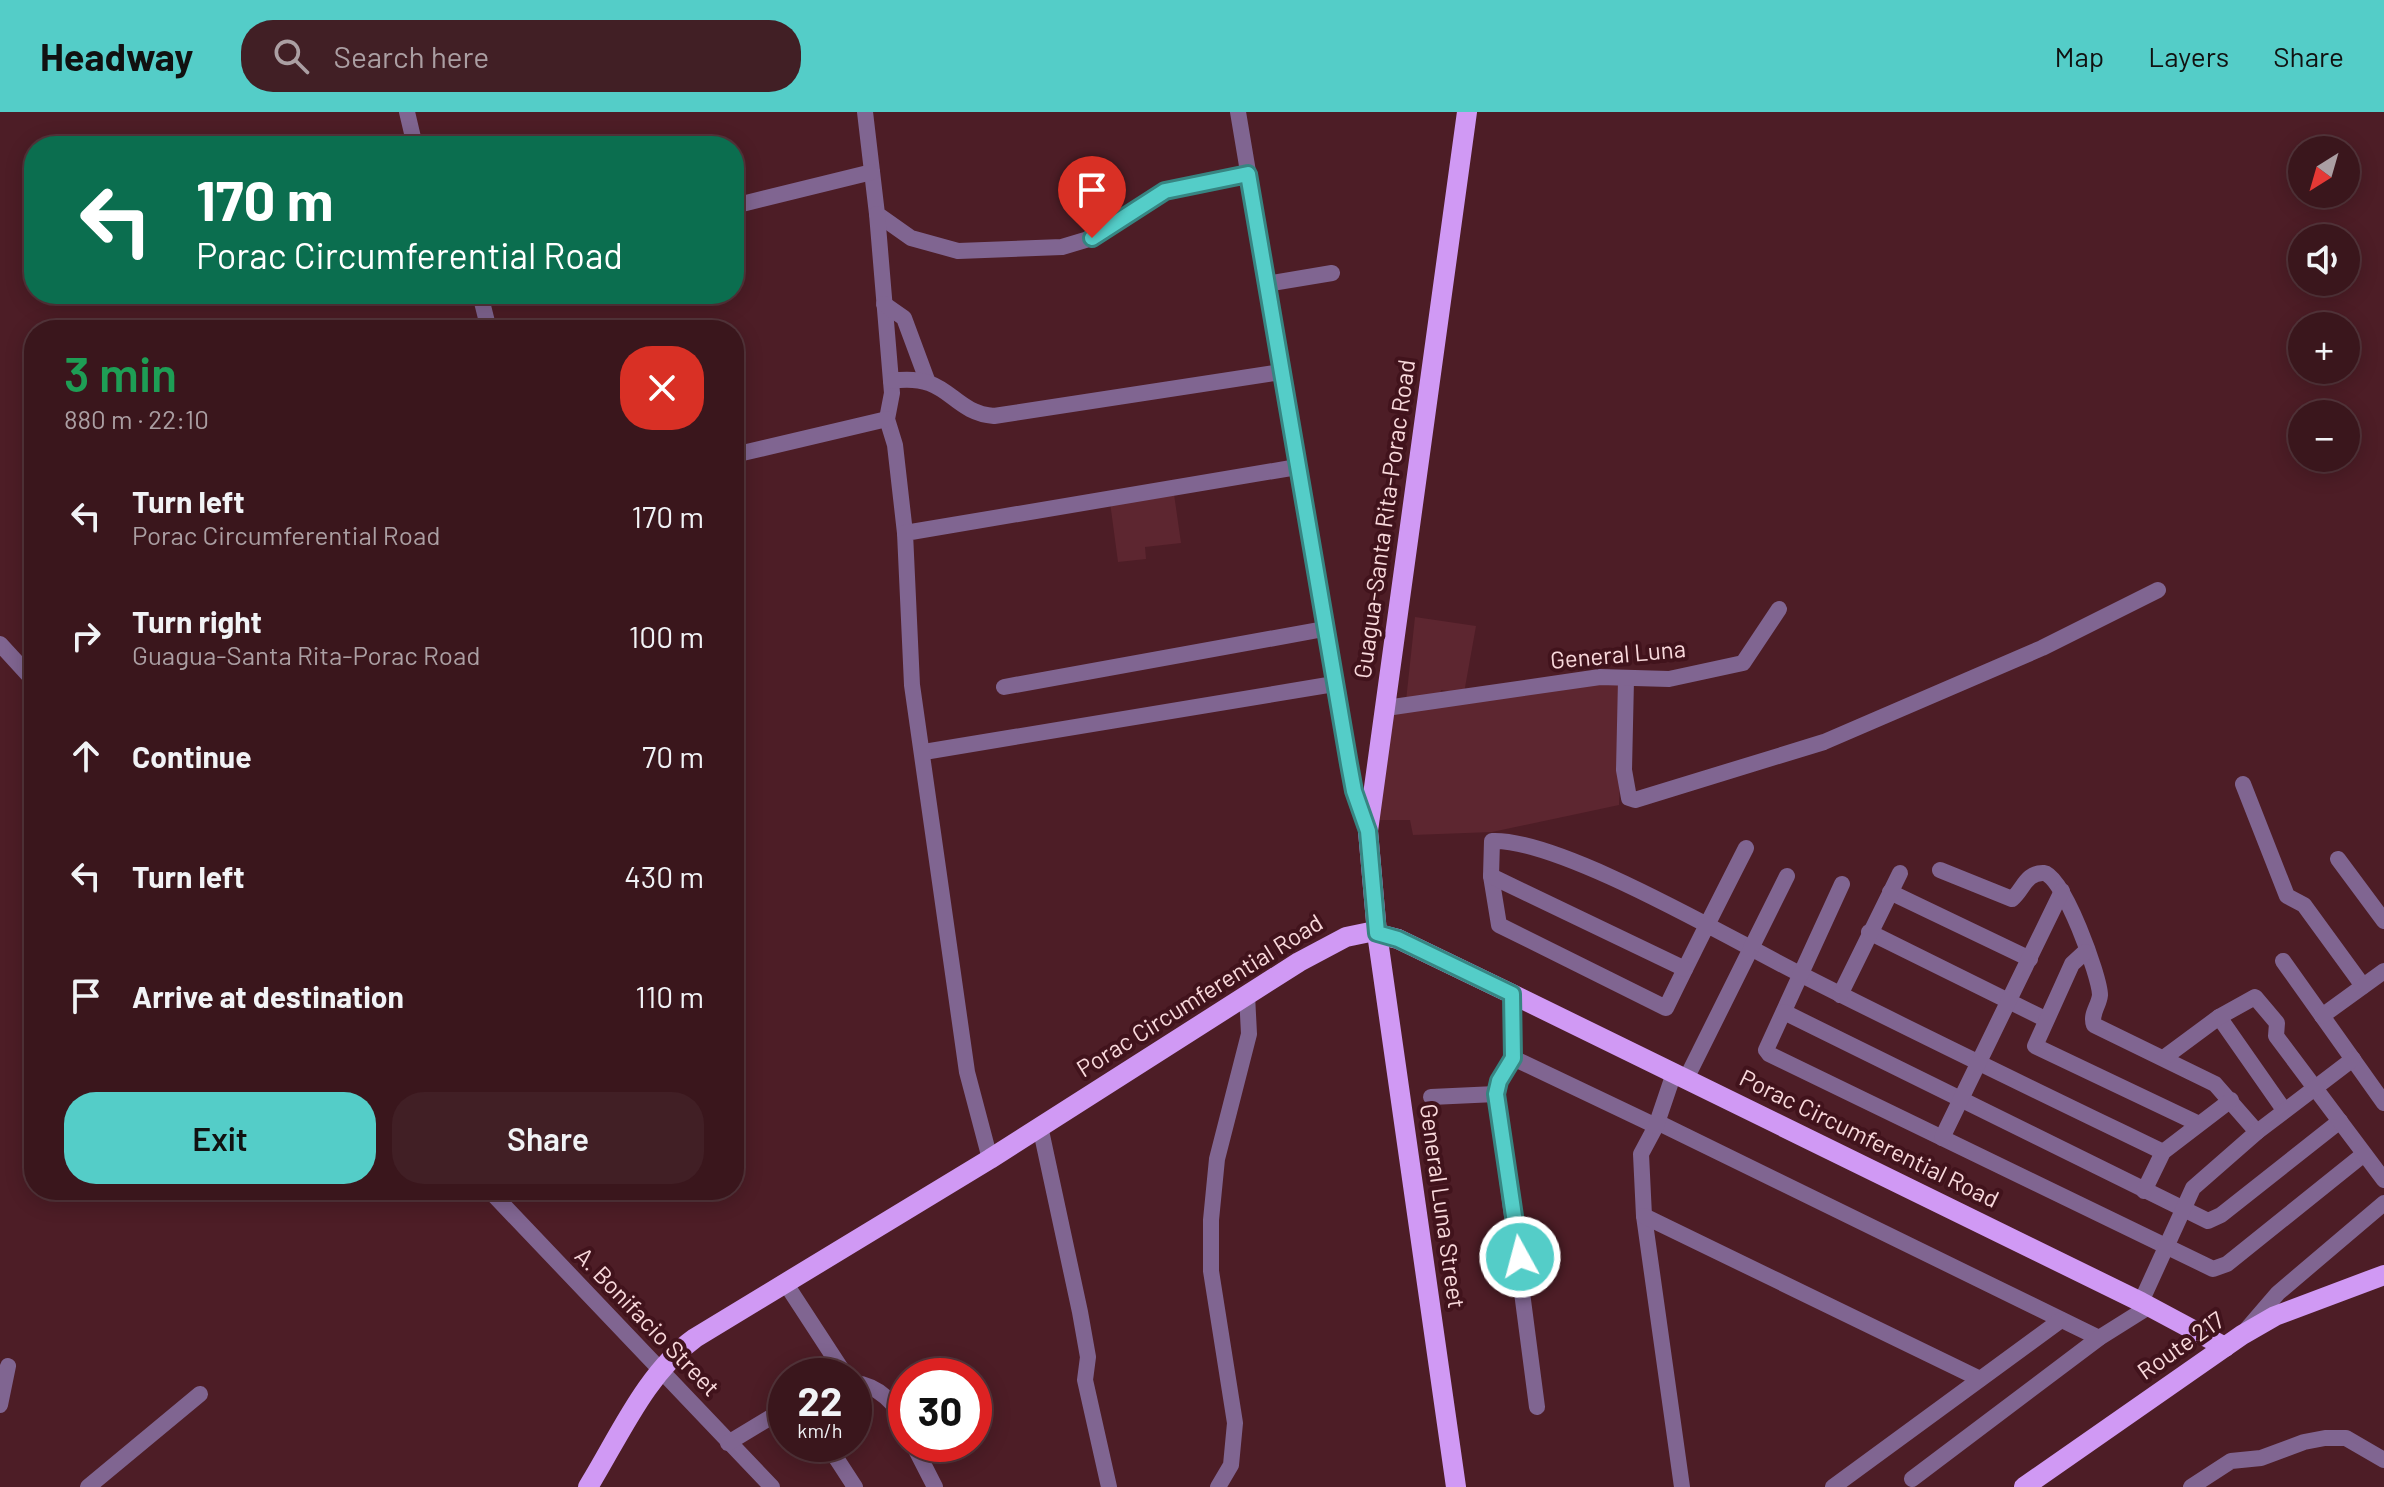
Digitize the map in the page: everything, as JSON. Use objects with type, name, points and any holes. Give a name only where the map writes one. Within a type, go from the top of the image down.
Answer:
[{"type":"main road","name":"Guagua-Santa Rita-Porac Road","points":[[1377,933],[1368,831],[1467,112]]},
{"type":"main road","name":"Porac Circumferential Road","points":[[588,1487],[661,1371],[695,1338],[990,1159],[1247,995],[1346,937],[1377,933],[1398,939],[1512,994],[2145,1304],[2233,1341]]},
{"type":"main road","name":"General Luna Street","points":[[1377,933],[1456,1487]]},
{"type":"main road","name":"Route 217","points":[[2024,1487],[2233,1341],[2275,1316],[2384,1275]]},
{"type":"street","points":[[407,112],[413,136]]},
{"type":"street","points":[[865,112],[891,381],[887,419],[895,445],[905,533],[912,685],[924,752],[967,1072],[990,1159]]},
{"type":"street","points":[[1238,112],[1324,629],[1354,791],[1368,831]]},
{"type":"street","points":[[744,204],[872,172]]},
{"type":"street","points":[[877,214],[911,238],[958,251],[1062,247],[1092,238],[1165,191],[1248,174]]},
{"type":"street","points":[[1266,284],[1332,273]]},
{"type":"street","points":[[884,304],[904,318],[927,380]]},
{"type":"street","points":[[891,381],[927,380],[972,410],[994,416],[1281,372]]},
{"type":"street","points":[[744,453],[887,419]]},
{"type":"street","points":[[905,533],[1297,467]]},
{"type":"street","points":[[1626,680],[1624,770],[1629,798],[1635,800],[1824,742],[2042,648],[2158,590]]},
{"type":"street","name":"General Luna","points":[[1386,708],[1600,677],[1669,679],[1743,663],[1779,609]]},
{"type":"street","points":[[1004,687],[1324,629]]},
{"type":"street","points":[[0,644],[24,670]]},
{"type":"street","points":[[924,752],[1334,684]]},
{"type":"street","points":[[2243,784],[2287,896],[2304,905],[2363,986]]},
{"type":"street","points":[[1746,848],[1706,926],[1666,1008],[1499,925],[1491,876],[1492,841],[1514,840],[1614,881],[1706,926],[1840,995],[2163,1152]]},
{"type":"street","points":[[2338,859],[2384,921]]},
{"type":"street","points":[[1940,870],[2012,899],[2028,878],[2039,873],[2052,877],[2075,914],[2100,994],[2092,1019],[2094,1025],[2215,1084],[2257,1132]]},
{"type":"street","points":[[1840,995],[1900,873]]},
{"type":"street","points":[[1491,876],[1685,969]]},
{"type":"street","points":[[1682,1487],[1644,1216],[1641,1154],[1787,876]]},
{"type":"street","points":[[1842,884],[1767,1053],[2207,1268],[2223,1267],[2364,1154]]},
{"type":"street","points":[[1942,1138],[2062,891]]},
{"type":"street","points":[[1890,892],[2030,959]]},
{"type":"street","points":[[1869,932],[2045,1019]]},
{"type":"street","points":[[2085,952],[2072,964],[2034,1043],[2036,1047],[2197,1123]]},
{"type":"street","points":[[2283,961],[2384,1103]]},
{"type":"street","points":[[2322,1016],[2384,971]]},
{"type":"street","points":[[1512,994],[1513,1058],[1499,1081],[1496,1094],[1537,1407]]},
{"type":"street","points":[[1218,1487],[1231,1465],[1235,1423],[1211,1271],[1211,1220],[1217,1159],[1249,1034],[1247,995]]},
{"type":"street","points":[[2165,1057],[2219,1017],[2251,997],[2257,998],[2277,1023],[2276,1036],[2384,1180]]},
{"type":"street","points":[[1784,1012],[2204,1219],[2216,1219],[2340,1121]]},
{"type":"street","points":[[2219,1017],[2284,1110]]},
{"type":"street","points":[[1513,1058],[2099,1338]]},
{"type":"street","points":[[1912,1479],[2145,1304],[2164,1247],[2193,1188],[2284,1110],[2353,1059]]},
{"type":"street","points":[[1431,1097],[1496,1094]]},
{"type":"street","points":[[2144,1191],[2163,1152],[2231,1100]]},
{"type":"street","points":[[1040,1126],[1080,1312],[1088,1357],[1085,1380],[1109,1487]]},
{"type":"street","name":"A. Bonifacio Street","points":[[499,1200],[772,1487]]},
{"type":"street","points":[[2233,1341],[2278,1293],[2384,1203]]},
{"type":"street","points":[[1644,1216],[1980,1379]]},
{"type":"street","points":[[786,1284],[834,1358]]},
{"type":"street","points":[[1833,1487],[2061,1320]]},
{"type":"street","points":[[0,1405],[8,1366]]},
{"type":"street","points":[[872,1386],[888,1399]]},
{"type":"street","points":[[88,1487],[200,1394]]},
{"type":"street","points":[[728,1443],[768,1416]]},
{"type":"street","points":[[2191,1487],[2231,1461],[2261,1458],[2304,1442],[2325,1438],[2346,1438],[2384,1460]]},
{"type":"street","points":[[839,1462],[855,1487]]},
{"type":"street","points":[[922,1462],[935,1487]]},
{"type":"shaded area","points":[[1174,494],[1181,543],[1145,547],[1146,559],[1118,562],[1110,502]]},
{"type":"shaded area","points":[[1415,617],[1476,626],[1464,693],[1441,690],[1440,698],[1406,701]]},
{"type":"shaded area","points":[[1587,682],[1623,685],[1619,805],[1492,832],[1413,835],[1410,820],[1376,820],[1390,712]]},
{"type":"route","points":[[1092,238],[1165,191],[1248,174],[1319,600],[1354,791],[1368,831],[1377,933],[1398,939],[1512,994],[1513,1058],[1499,1081],[1496,1094],[1520,1257]]}]
